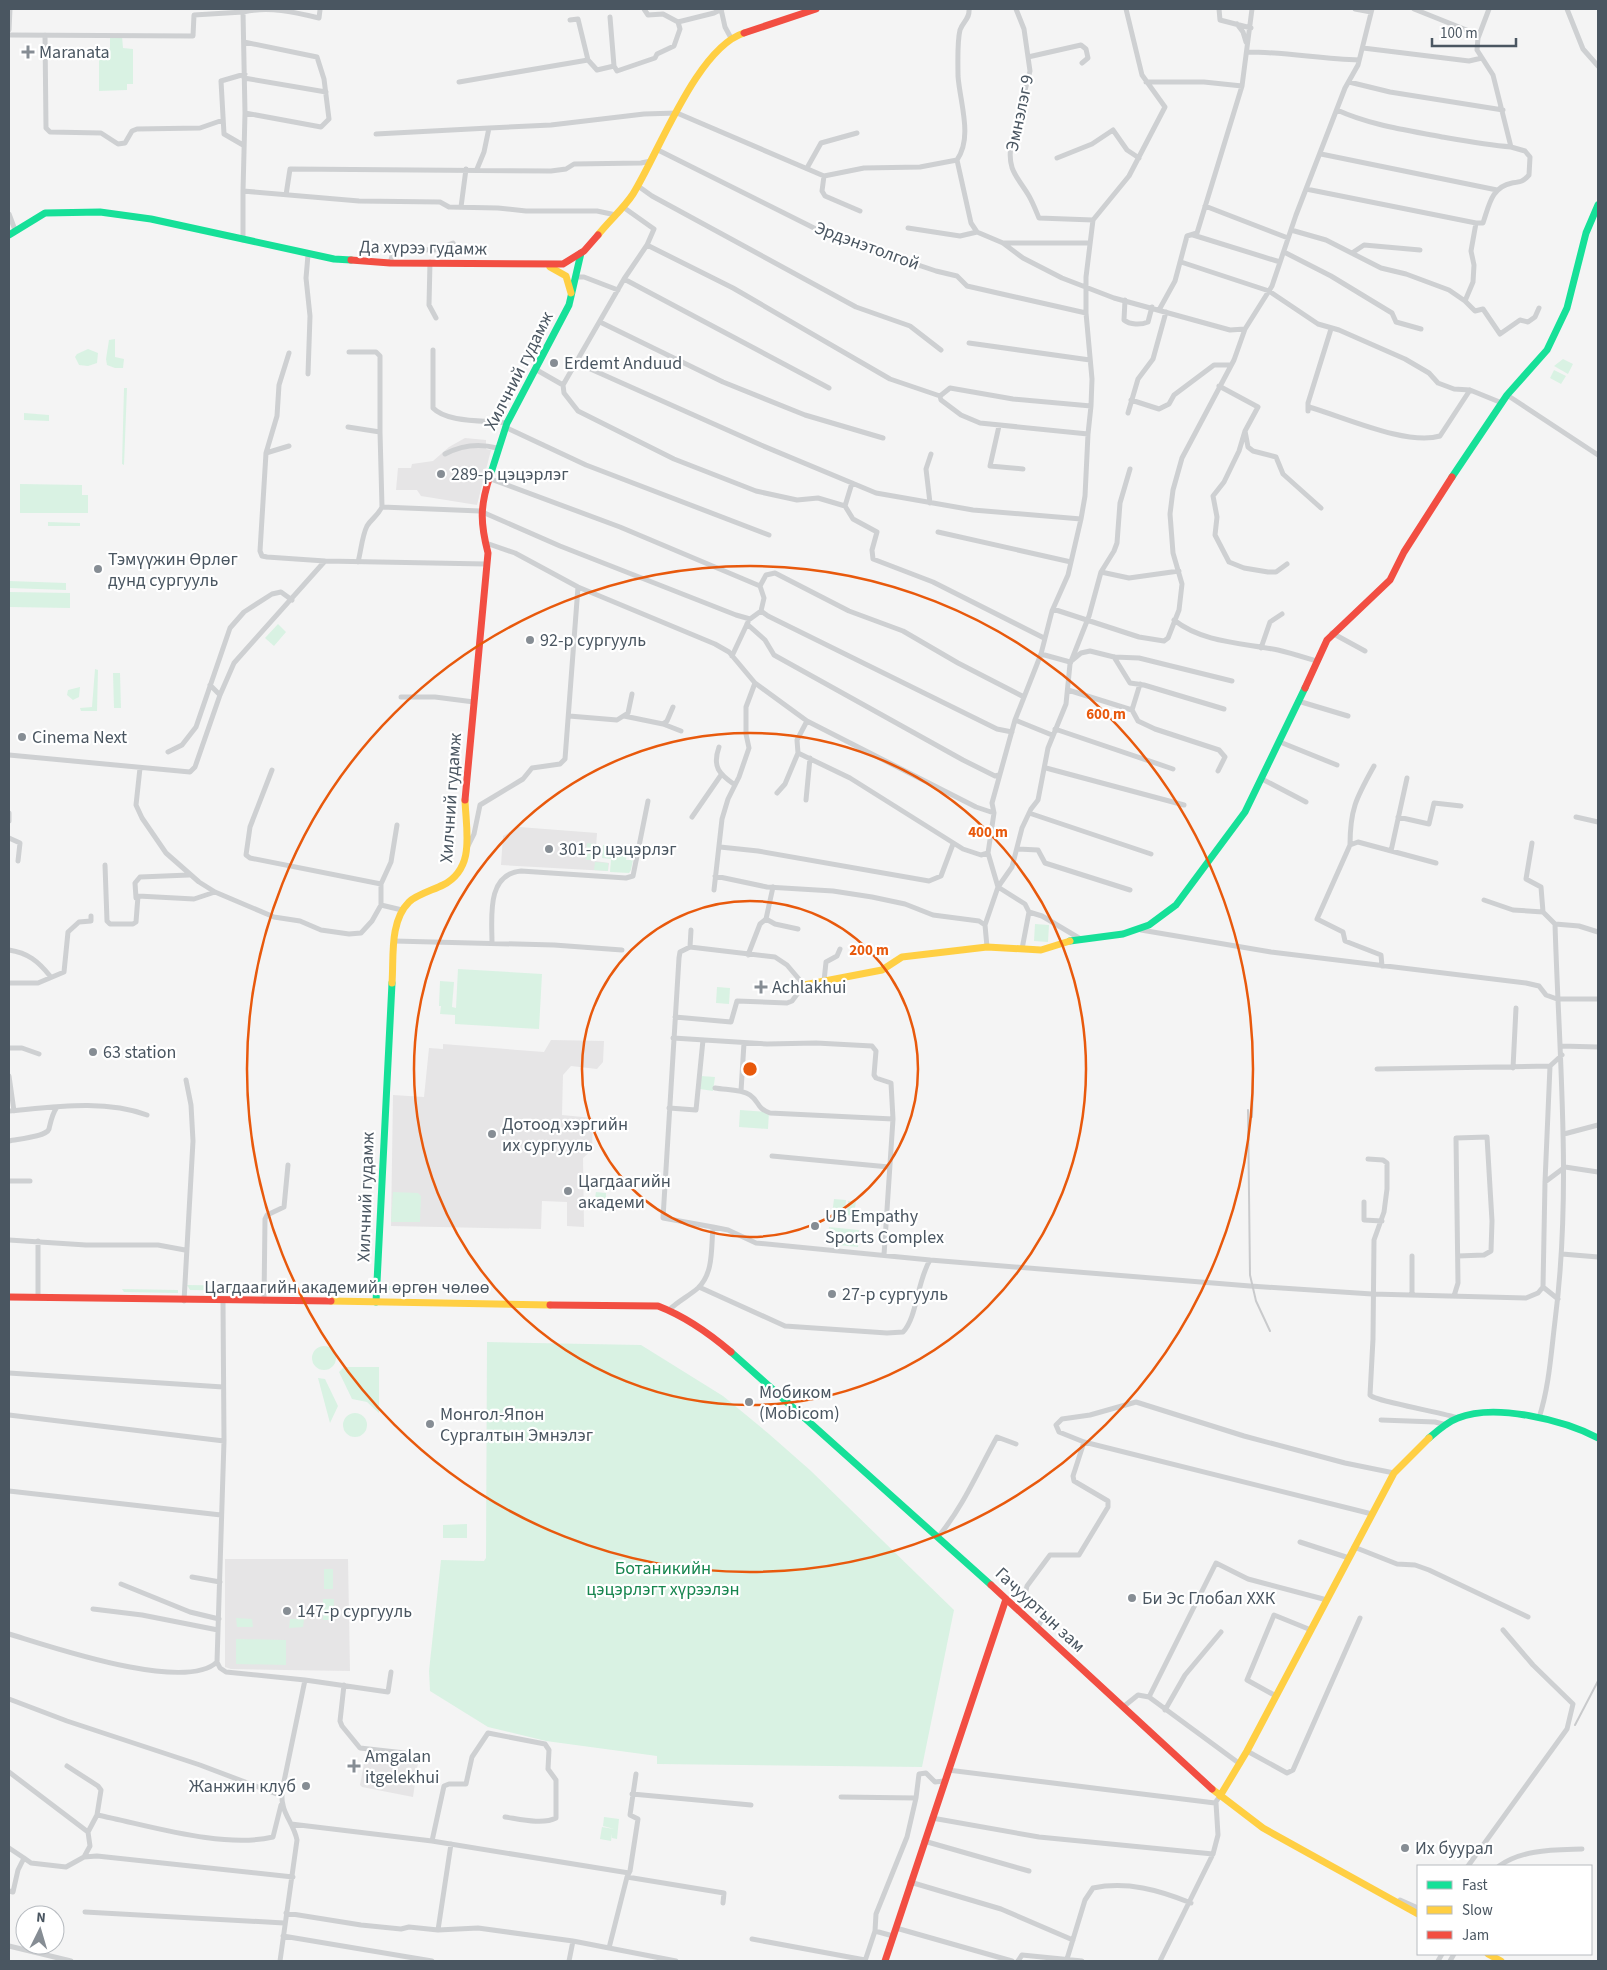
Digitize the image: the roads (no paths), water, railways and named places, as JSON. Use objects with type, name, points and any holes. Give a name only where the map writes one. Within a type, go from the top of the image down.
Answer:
[{"type":"main road","points":[[731,38],[816,9]]},
{"type":"main road","name":"Да хүрээ гудамж","points":[[12,233],[45,214],[82,211],[144,218],[308,255],[345,260],[390,263],[430,262],[542,266],[567,263],[581,254],[616,215],[638,186],[676,113],[707,63],[731,38]]},
{"type":"main road","points":[[804,985],[882,970],[902,958],[987,947],[1049,948],[1079,938],[1123,934],[1141,930],[1172,910],[1237,825],[1280,742],[1316,660],[1332,634],[1390,580],[1404,552],[1502,402],[1540,360],[1561,325],[1586,233],[1598,205]]},
{"type":"main road","name":"Хилчний гудамж","points":[[376,1302],[386,1075],[396,924],[402,910],[414,898],[457,877],[464,866],[466,849],[464,788],[474,702],[486,564],[486,543],[482,532],[480,511],[487,477],[506,425],[571,298],[581,254]]},
{"type":"main road","points":[[563,273],[567,263]]},
{"type":"main road","points":[[542,266],[563,273],[570,283],[571,298]]},
{"type":"main road","name":"Цагдаагийн академийн өргөн чөлөө","points":[[9,1297],[626,1305],[658,1306],[683,1318]]},
{"type":"main road","name":"Гачууртын зам","points":[[683,1318],[723,1345],[1038,1627],[1218,1800],[1263,1828],[1417,1913]]},
{"type":"main road","points":[[1218,1800],[1247,1751],[1394,1473],[1409,1455],[1458,1418],[1472,1414],[1539,1418],[1574,1427],[1598,1438]]},
{"type":"main road","points":[[885,1961],[1006,1599]]},
{"type":"main road","name":"Гачууртын зам","points":[[1393,1900],[1417,1919]]},
{"type":"main road","points":[[1490,1955],[1501,1961]]},
{"type":"street","points":[[9,30],[10,9]]},
{"type":"street","points":[[9,35],[193,36],[194,15],[243,12],[257,9],[288,11],[319,18],[320,10]]},
{"type":"street","points":[[644,9],[648,15],[663,14],[678,22],[714,13],[721,9],[725,27],[731,38]]},
{"type":"street","points":[[376,134],[551,125],[644,114],[676,113],[824,176],[864,168],[920,167],[957,160],[963,151],[965,132],[958,76],[960,29],[969,17],[969,9]]},
{"type":"street","name":"Эмнэлэг 9","points":[[1016,9],[1024,30],[1030,71],[1014,125],[1010,154],[1013,174],[1029,196],[1039,218],[1093,220]]},
{"type":"street","points":[[1022,949],[1029,912],[1025,904],[998,887],[988,853],[994,813],[992,803],[1015,720],[1041,654],[1053,609],[1071,562],[1082,519],[1088,434],[1092,406],[1086,287],[1093,220],[1129,176],[1165,107],[1142,75],[1126,9]]},
{"type":"street","points":[[1219,9],[1220,20],[1250,28]]},
{"type":"street","points":[[1193,235],[1197,233],[1242,86],[1252,9]]},
{"type":"street","points":[[1053,609],[1086,618],[1130,634],[1164,641],[1168,638],[1179,610],[1182,584],[1173,553],[1170,514],[1173,490],[1182,458],[1231,365],[1245,329],[1269,291],[1337,110],[1359,60],[1372,11],[1355,9]]},
{"type":"street","points":[[1414,9],[1479,35]]},
{"type":"street","points":[[1489,9],[1479,35],[1477,50],[1493,74],[1511,147]]},
{"type":"street","points":[[1567,9],[1583,49],[1598,66]]},
{"type":"street","points":[[243,12],[246,113],[243,145],[243,240]]},
{"type":"street","points":[[610,17],[614,66],[617,71],[640,65],[656,58],[657,54],[674,46],[680,29],[678,22]]},
{"type":"street","points":[[570,20],[578,19],[588,60],[597,70],[614,66]]},
{"type":"street","points":[[1236,23],[1243,32],[1247,45]]},
{"type":"street","points":[[45,35],[46,128],[50,132],[101,133],[118,144],[124,143],[132,131],[137,129],[200,128],[223,120]]},
{"type":"street","points":[[244,42],[317,57],[326,92],[329,119],[321,127],[246,113]]},
{"type":"street","points":[[1028,57],[1081,45],[1086,49],[1088,58],[1082,63]]},
{"type":"street","points":[[1363,48],[1469,61],[1482,58]]},
{"type":"street","points":[[1247,52],[1279,52],[1310,58],[1359,60]]},
{"type":"street","points":[[459,82],[588,60]]},
{"type":"street","points":[[243,145],[224,134],[221,81],[245,76],[326,92]]},
{"type":"street","points":[[1146,82],[1204,82],[1242,86]]},
{"type":"street","points":[[1349,82],[1390,92],[1503,110]]},
{"type":"street","points":[[1306,190],[1482,224],[1494,191],[1504,185],[1523,182],[1529,175],[1530,157],[1525,150],[1490,146],[1401,130],[1358,120],[1337,110]]},
{"type":"street","points":[[477,169],[484,152],[489,128]]},
{"type":"street","points":[[1057,158],[1092,144],[1113,130],[1128,150],[1138,158]]},
{"type":"street","points":[[807,168],[821,143],[857,133]]},
{"type":"street","name":"Эрдэнэтолгой","points":[[658,150],[826,234],[936,271],[957,276],[967,286],[1086,313]]},
{"type":"street","points":[[1321,154],[1497,190]]},
{"type":"street","points":[[957,160],[971,223],[977,232],[1003,243],[1023,258],[1044,269],[1086,287],[1230,330],[1245,329]]},
{"type":"street","points":[[286,195],[290,169],[551,171],[566,169],[574,164],[642,164],[652,161]]},
{"type":"street","points":[[461,207],[466,169]]},
{"type":"street","points":[[824,176],[822,191],[825,196],[860,211]]},
{"type":"street","points":[[638,186],[652,196],[856,308],[910,326],[941,350]]},
{"type":"street","points":[[243,191],[359,201],[440,202],[449,207],[498,208],[526,212],[596,212],[616,215]]},
{"type":"street","points":[[1205,206],[1288,238]]},
{"type":"street","points":[[622,207],[654,229],[647,245],[624,280],[563,385],[564,393],[578,411],[674,460],[756,491],[797,500],[818,498],[845,506],[853,519],[877,532],[872,550],[873,558],[933,582],[1044,638]]},
{"type":"street","points":[[9,214],[12,233]]},
{"type":"street","points":[[1465,300],[1474,282],[1474,265],[1471,251],[1476,223]]},
{"type":"street","points":[[908,228],[960,236],[977,232]]},
{"type":"street","points":[[1291,230],[1326,240],[1381,268],[1406,274],[1449,290],[1465,300],[1475,311],[1483,309],[1500,334],[1520,320],[1528,322],[1535,317],[1539,308]]},
{"type":"street","points":[[1159,310],[1175,281],[1187,236],[1193,235],[1280,262]]},
{"type":"street","points":[[390,263],[393,252],[399,249],[435,250],[453,243]]},
{"type":"street","points":[[1003,243],[1090,243]]},
{"type":"street","points":[[647,245],[733,288],[890,379],[940,396],[941,400],[961,415],[980,423],[999,426],[1088,434]]},
{"type":"street","points":[[1352,253],[1364,245],[1420,250]]},
{"type":"street","points":[[1284,252],[1331,276],[1392,313],[1396,322],[1421,330]]},
{"type":"street","points":[[308,255],[306,278],[310,316],[308,374]]},
{"type":"street","points":[[430,262],[429,305],[436,318]]},
{"type":"street","points":[[1181,262],[1269,291],[1318,324],[1339,330],[1405,359],[1448,387],[1470,390],[1502,402]]},
{"type":"street","points":[[577,277],[618,290]]},
{"type":"street","points":[[624,280],[829,388]]},
{"type":"street","points":[[1125,300],[1124,320],[1127,322],[1137,324],[1148,322],[1152,306]]},
{"type":"street","points":[[1128,414],[1138,380],[1153,359],[1166,312]]},
{"type":"street","points":[[600,322],[732,386],[805,415],[883,438]]},
{"type":"street","points":[[1331,329],[1308,403],[1309,409],[1377,430],[1426,440],[1440,436],[1470,390]]},
{"type":"street","points":[[969,343],[1090,360]]},
{"type":"street","points":[[434,350],[433,408],[439,414],[449,418],[506,425],[586,465],[769,536]]},
{"type":"street","points":[[349,352],[376,352],[380,356],[382,507],[377,517],[369,522],[358,562]]},
{"type":"street","points":[[289,353],[279,384],[277,416],[266,453],[260,551],[262,556],[325,561],[486,564]]},
{"type":"street","points":[[577,363],[738,436],[876,493],[973,510],[1082,519]]},
{"type":"street","points":[[1131,400],[1159,409],[1169,404],[1174,395],[1214,366],[1231,365]]},
{"type":"street","points":[[535,369],[563,385]]},
{"type":"street","points":[[1219,386],[1258,407],[1245,431],[1239,451],[1224,482],[1213,496],[1217,517],[1215,535],[1226,558],[1236,566],[1276,572],[1287,564]]},
{"type":"street","points":[[940,396],[950,388],[1013,400],[1092,406]]},
{"type":"street","points":[[1507,395],[1598,455]]},
{"type":"street","points":[[999,426],[990,466],[1023,469]]},
{"type":"street","points":[[348,427],[380,432]]},
{"type":"street","points":[[1245,431],[1248,447],[1253,451],[1276,457],[1283,474],[1321,508]]},
{"type":"street","points":[[445,454],[460,447],[472,445],[497,448]]},
{"type":"street","points":[[266,453],[289,446]]},
{"type":"street","points":[[930,503],[926,469],[931,454]]},
{"type":"street","points":[[987,947],[986,925],[998,887],[1012,867],[1022,828],[1038,800],[1046,768],[1048,748],[1066,704],[1070,662],[1086,618],[1089,616],[1101,572],[1114,551],[1120,503],[1130,469]]},
{"type":"street","points":[[487,477],[620,527],[760,586]]},
{"type":"street","points":[[845,506],[852,483]]},
{"type":"street","points":[[382,507],[480,511],[560,546],[748,621],[765,640],[774,656],[951,754],[993,775],[999,775]]},
{"type":"street","points":[[938,532],[1071,562]]},
{"type":"street","points":[[486,543],[515,553],[578,587],[706,640],[732,656],[755,683],[807,721],[976,808],[994,813]]},
{"type":"street","points":[[9,755],[186,772],[194,769],[220,695],[237,659],[292,600],[325,561]]},
{"type":"street","points":[[1101,572],[1129,578],[1179,571]]},
{"type":"street","points":[[732,656],[748,621],[761,611],[764,598],[760,586],[766,575],[775,573],[849,611],[903,631],[958,663],[1024,697]]},
{"type":"street","points":[[466,849],[474,834],[480,805],[523,779],[532,768],[564,762],[578,587]]},
{"type":"street","points":[[168,752],[182,745],[196,726],[230,628],[244,612],[277,592],[292,600]]},
{"type":"street","points":[[761,611],[996,729],[1012,732]]},
{"type":"street","points":[[1260,648],[1270,622],[1282,614]]},
{"type":"street","points":[[1174,620],[1209,636],[1316,660]]},
{"type":"street","points":[[1332,634],[1366,650]]},
{"type":"street","points":[[1070,662],[1082,653],[1090,651],[1114,657],[1139,658],[1232,681]]},
{"type":"street","points":[[1041,654],[1070,662]]},
{"type":"street","points":[[1114,657],[1126,680],[1224,709]]},
{"type":"street","points":[[714,890],[722,819],[728,799],[749,748],[746,734],[746,707],[755,683]]},
{"type":"street","points":[[1132,710],[1140,684]]},
{"type":"street","points":[[210,685],[220,695]]},
{"type":"street","points":[[1068,690],[1132,710],[1138,721],[1155,729],[1219,750],[1225,757],[1218,772]]},
{"type":"street","points":[[569,716],[617,720],[628,712],[632,694]]},
{"type":"street","points":[[402,697],[435,697],[474,702]]},
{"type":"street","points":[[1298,701],[1348,716]]},
{"type":"street","points":[[663,724],[667,721],[673,707]]},
{"type":"street","points":[[624,716],[663,724],[681,731]]},
{"type":"street","points":[[1015,720],[1052,736]]},
{"type":"street","points":[[777,793],[785,784],[798,753],[797,740],[807,721]]},
{"type":"street","points":[[1055,729],[1172,769]]},
{"type":"street","points":[[1280,742],[1337,765]]},
{"type":"street","points":[[719,747],[715,761],[721,775],[735,785]]},
{"type":"street","points":[[798,753],[850,778],[953,844],[974,853],[988,853]]},
{"type":"street","points":[[806,800],[810,758]]},
{"type":"street","points":[[1374,766],[1356,798],[1350,818],[1350,845],[1317,919],[1343,932],[1345,942],[1381,955],[1382,966]]},
{"type":"street","points":[[140,768],[136,805],[142,818],[166,853],[189,875],[215,892],[280,919],[300,921],[319,930],[349,934],[361,933],[372,921],[381,905],[381,884],[392,862],[398,825]]},
{"type":"street","points":[[1046,768],[1184,805]]},
{"type":"street","points":[[272,770],[250,827],[246,856],[381,884]]},
{"type":"street","points":[[692,817],[721,775]]},
{"type":"street","points":[[1391,851],[1406,778]]},
{"type":"street","points":[[1262,779],[1306,802]]},
{"type":"street","points":[[492,943],[492,897],[499,883],[513,872],[632,877],[636,870],[648,801]]},
{"type":"street","points":[[1398,818],[1429,824],[1434,803],[1461,806]]},
{"type":"street","points":[[9,813],[9,820]]},
{"type":"street","points":[[1029,813],[1151,854]]},
{"type":"street","points":[[1576,817],[1598,822]]},
{"type":"street","points":[[9,838],[20,843],[18,861]]},
{"type":"street","points":[[1350,845],[1358,842],[1436,864]]},
{"type":"street","points":[[1532,843],[1526,879],[1541,888],[1543,912],[1555,924],[1579,926],[1598,932]]},
{"type":"street","points":[[720,847],[758,851],[929,881],[942,876],[953,844]]},
{"type":"street","points":[[1018,849],[1038,850],[1045,862],[1130,890]]},
{"type":"street","points":[[105,865],[106,921],[110,924],[133,924],[136,922],[135,883],[140,877],[189,875]]},
{"type":"street","points":[[715,876],[773,887],[833,891],[872,897],[905,904],[933,915],[979,921],[986,925]]},
{"type":"street","points":[[748,955],[760,924],[766,919],[773,887]]},
{"type":"street","points":[[136,898],[138,896],[194,899],[215,892]]},
{"type":"street","points":[[1484,900],[1513,910],[1543,912]]},
{"type":"street","points":[[381,905],[402,910]]},
{"type":"street","points":[[1029,912],[1042,916],[1079,938]]},
{"type":"street","points":[[9,983],[38,982],[50,976],[58,976],[64,972],[68,932],[79,922],[91,921],[91,916]]},
{"type":"street","points":[[766,919],[775,924],[798,929]]},
{"type":"street","points":[[1539,1418],[1545,1399],[1558,1299],[1562,1254],[1565,1167],[1562,1055],[1557,999],[1555,924]]},
{"type":"street","points":[[690,947],[691,930]]},
{"type":"street","points":[[1141,930],[1271,952],[1526,983],[1539,986],[1546,995],[1557,999],[1598,999]]},
{"type":"street","points":[[394,941],[492,943],[622,950]]},
{"type":"street","points":[[675,1017],[731,1022],[737,1001],[786,1003],[792,1001],[804,985],[787,964],[775,957],[690,947],[680,952],[673,1038],[663,1218],[728,1230],[756,1243],[1130,1278],[1372,1294],[1526,1298],[1559,1283]]},
{"type":"street","points":[[824,981],[826,962],[837,956],[840,949]]},
{"type":"street","points":[[9,950],[24,952],[34,958],[50,976]]},
{"type":"street","points":[[1513,1068],[1516,1008]]},
{"type":"street","points":[[673,1038],[744,1043],[799,1045],[816,1043],[872,1046],[876,1051],[874,1075],[876,1078],[891,1083],[893,1120],[884,1255]]},
{"type":"street","points":[[669,1108],[696,1110],[703,1040]]},
{"type":"street","points":[[741,1091],[744,1043]]},
{"type":"street","points":[[1561,1046],[1598,1047]]},
{"type":"street","points":[[9,1048],[22,1048],[39,1054]]},
{"type":"street","points":[[1377,1069],[1550,1066],[1562,1055]]},
{"type":"street","points":[[1545,1289],[1545,1182],[1550,1066]]},
{"type":"street","points":[[9,1076],[11,1111],[57,1107],[120,1107],[147,1115]]},
{"type":"street","points":[[184,1300],[193,1141],[191,1104],[186,1080]]},
{"type":"street","points":[[715,1088],[741,1091],[751,1095],[760,1110],[770,1113],[893,1120]]},
{"type":"street","points":[[9,1141],[44,1135],[48,1130],[50,1118],[57,1107]]},
{"type":"street","points":[[1564,1134],[1598,1125]]},
{"type":"street","points":[[1454,1296],[1458,1283],[1456,1138],[1487,1137],[1492,1221],[1491,1251],[1484,1255],[1458,1256]]},
{"type":"street","points":[[772,1156],[889,1167]]},
{"type":"street","points":[[1368,1159],[1383,1160],[1387,1163],[1387,1189],[1382,1221],[1374,1240],[1371,1398],[1458,1418]]},
{"type":"street","points":[[264,1301],[265,1219],[284,1207],[288,1165]]},
{"type":"street","points":[[1545,1182],[1565,1167],[1598,1172]]},
{"type":"street","points":[[9,1181],[30,1181]]},
{"type":"street","points":[[1364,1202],[1364,1220],[1382,1221]]},
{"type":"street","points":[[669,1310],[699,1287],[710,1270],[713,1227]]},
{"type":"street","points":[[9,1240],[98,1245],[158,1245],[186,1250]]},
{"type":"street","points":[[38,1242],[38,1297]]},
{"type":"street","points":[[1562,1254],[1598,1257]]},
{"type":"street","points":[[1412,1256],[1412,1294]]},
{"type":"street","points":[[699,1287],[785,1326],[902,1332],[910,1325],[921,1280],[930,1260]]},
{"type":"street","points":[[1545,1289],[1558,1299]]},
{"type":"street","points":[[223,1301],[224,1441],[217,1662],[220,1668],[226,1672],[305,1680],[388,1692],[392,1672]]},
{"type":"street","points":[[9,1373],[223,1387]]},
{"type":"street","points":[[1372,1514],[1084,1442],[1059,1432],[1056,1425],[1062,1420],[1090,1415],[1136,1402],[1244,1436],[1345,1463],[1394,1473]]},
{"type":"street","points":[[9,1415],[224,1441]]},
{"type":"street","points":[[1381,1420],[1435,1422],[1448,1425]]},
{"type":"street","points":[[938,1537],[967,1495],[977,1472],[997,1437],[1016,1444]]},
{"type":"street","points":[[1038,1627],[1044,1615],[1025,1595],[1026,1586],[1050,1555],[1079,1555],[1108,1506],[1108,1501],[1074,1481],[1084,1442]]},
{"type":"street","points":[[9,1491],[221,1515]]},
{"type":"street","points":[[1300,1542],[1348,1558]]},
{"type":"street","points":[[1354,1547],[1397,1564],[1415,1565],[1428,1570],[1528,1617]]},
{"type":"street","points":[[1149,1697],[1216,1563],[1248,1579],[1327,1600]]},
{"type":"street","points":[[192,1577],[220,1582]]},
{"type":"street","points":[[121,1584],[190,1612],[219,1619]]},
{"type":"street","points":[[93,1609],[142,1615],[218,1630]]},
{"type":"street","points":[[1276,1696],[1249,1684],[1247,1680],[1274,1615],[1311,1630]]},
{"type":"street","points":[[1247,1751],[1287,1773],[1292,1770],[1360,1618]]},
{"type":"street","points":[[1469,1865],[1567,1729],[1572,1714],[1573,1704],[1533,1665],[1503,1630]]},
{"type":"street","points":[[1165,1710],[1185,1675],[1221,1632]]},
{"type":"street","points":[[9,1634],[118,1666],[174,1673],[209,1667],[217,1662]]},
{"type":"street","points":[[97,1815],[217,1839],[261,1840],[273,1837],[305,1680]]},
{"type":"street","points":[[344,1685],[340,1721],[360,1748],[405,1753]]},
{"type":"street","points":[[1122,1707],[1138,1695],[1149,1697],[1240,1764]]},
{"type":"street","points":[[9,1699],[67,1721],[200,1765],[282,1796]]},
{"type":"street","points":[[432,1841],[444,1786],[466,1784],[472,1756],[488,1733],[545,1744],[549,1750],[548,1769],[556,1780],[556,1818],[542,1820],[505,1818]]},
{"type":"street","points":[[67,1766],[98,1786],[100,1790],[97,1815],[88,1832],[90,1846],[84,1858]]},
{"type":"street","points":[[948,1770],[1218,1800],[1218,1835],[1213,1854],[1160,1961]]},
{"type":"street","points":[[9,1772],[88,1832]]},
{"type":"street","points":[[752,1939],[865,1961],[875,1931],[875,1919],[907,1837],[921,1773],[926,1773],[935,1782],[944,1781]]},
{"type":"street","points":[[608,1948],[628,1875],[638,1819],[630,1815],[636,1774]]},
{"type":"street","points":[[632,1794],[751,1805]]},
{"type":"street","points":[[841,1797],[916,1798]]},
{"type":"street","points":[[280,1961],[297,1840],[281,1804]]},
{"type":"street","points":[[932,1818],[1039,1837],[1213,1854]]},
{"type":"street","points":[[291,1824],[432,1841],[628,1875],[724,1893],[723,1903]]},
{"type":"street","points":[[924,1841],[1029,1871]]},
{"type":"street","points":[[438,1930],[450,1844]]},
{"type":"street","points":[[9,1848],[31,1864],[66,1867],[84,1858],[97,1856],[293,1877]]},
{"type":"street","points":[[1501,1865],[1540,1850],[1582,1849]]},
{"type":"street","points":[[9,1891],[13,1892],[18,1870],[24,1858]]},
{"type":"street","points":[[910,1882],[1000,1909],[1073,1940]]},
{"type":"street","points":[[1067,1959],[1086,1900],[1093,1888],[1107,1886],[1138,1887],[1190,1903]]},
{"type":"street","points":[[1393,1900],[1417,1908]]},
{"type":"street","points":[[85,1912],[284,1923]]},
{"type":"street","points":[[286,1913],[361,1925],[438,1930],[478,1928],[573,1941],[676,1961]]},
{"type":"street","points":[[896,1928],[1012,1961]]},
{"type":"street","points":[[875,1931],[893,1936]]},
{"type":"street","points":[[282,1936],[432,1961]]},
{"type":"street","points":[[569,1961],[573,1941]]},
{"type":"street","points":[[9,1946],[71,1961]]},
{"type":"street","points":[[1018,1961],[1022,1955],[1082,1961]]},
{"type":"railway","points":[[1252,1117],[1253,1074]]},
{"type":"railway","points":[[1248,1110],[1250,1275],[1256,1301],[1270,1331]]},
{"type":"railway","points":[[1575,1725],[1598,1681]]},
{"type":"place","name":"Maranata","points":[[28,52]]},
{"type":"place","name":"Erdemt Anduud","points":[[554,363]]},
{"type":"place","name":"289-р цэцэрлэг","points":[[441,474]]},
{"type":"place","name":"Тэмүүжин Өрлөг дунд сургууль","points":[[98,569]]},
{"type":"place","name":"92-р сургууль","points":[[530,640]]},
{"type":"place","name":"Cinema Next","points":[[22,737]]},
{"type":"place","name":"301-р цэцэрлэг","points":[[549,849]]},
{"type":"place","name":"Achlakhui","points":[[761,987]]},
{"type":"place","name":"63 station","points":[[93,1052]]},
{"type":"place","name":"Дотоод хэргийн их сургууль","points":[[492,1134]]},
{"type":"place","name":"Цагдаагийн академи","points":[[568,1191]]},
{"type":"place","name":"UB Empathy Sports Complex","points":[[815,1226]]},
{"type":"place","name":"27-р сургууль","points":[[832,1294]]},
{"type":"place","name":"Мобиком (Mobicom)","points":[[749,1402]]},
{"type":"place","name":"Монгол-Япон Сургалтын Эмнэлэг","points":[[430,1424]]},
{"type":"place","name":"Би Эс Глобал ХХК","points":[[1132,1598]]},
{"type":"place","name":"147-р сургууль","points":[[287,1611]]},
{"type":"place","name":"Amgalan itgelekhui","points":[[354,1766]]},
{"type":"place","name":"Жанжин клуб","points":[[306,1786]]},
{"type":"place","name":"Их буурал","points":[[1405,1848]]},
{"type":"park label","name":"Ботаникийн цэцэрлэгт хүрээлэн","points":[[663,1578]]}]
